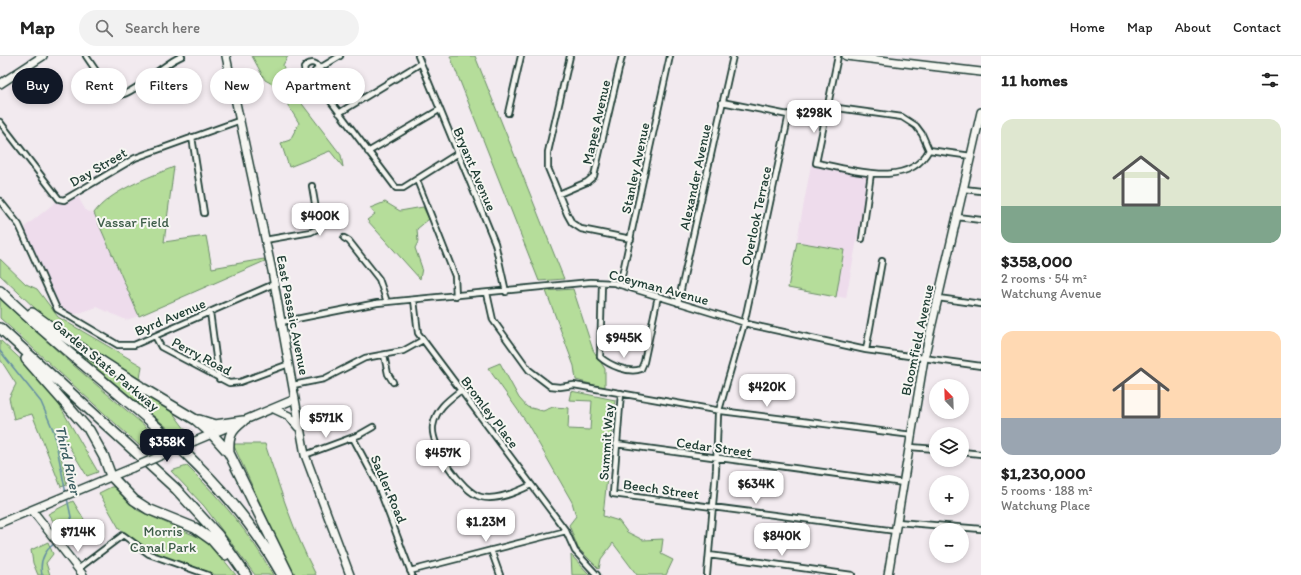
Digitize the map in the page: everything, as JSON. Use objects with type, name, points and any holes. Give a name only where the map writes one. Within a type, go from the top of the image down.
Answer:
[{"type":"highway","points":[[0,290],[69,340],[142,387],[191,416],[212,434],[229,453],[289,575]]},
{"type":"highway","name":"Garden State Parkway","points":[[0,290],[34,322],[166,434],[200,466],[242,515],[282,575]]},
{"type":"highway","points":[[0,328],[87,429],[104,457],[111,476],[140,505],[185,523],[204,534],[219,547],[241,575]]},
{"type":"highway","points":[[0,328],[176,488],[218,535],[246,575]]},
{"type":"highway","points":[[191,416],[215,425],[243,421]]},
{"type":"highway","points":[[229,453],[228,440],[231,432],[243,421]]},
{"type":"main road","points":[[0,84],[43,56]]},
{"type":"main road","name":"East Passaic Avenue","points":[[226,56],[241,120],[274,284],[305,455],[350,575]]},
{"type":"main road","points":[[228,66],[232,56]]},
{"type":"main road","points":[[846,56],[981,72]]},
{"type":"main road","name":"Bloomfield Avenue","points":[[888,575],[924,359],[971,156],[979,129],[981,112]]},
{"type":"main road","points":[[0,523],[295,399]]},
{"type":"main road","points":[[274,409],[289,416],[294,421],[301,434]]},
{"type":"main road","points":[[32,510],[80,572]]},
{"type":"street","points":[[86,56],[111,93],[118,96],[127,93],[171,61],[182,56]]},
{"type":"street","points":[[304,68],[307,64],[312,63],[316,64],[319,68],[340,56]]},
{"type":"street","name":"Bryant Avenue","points":[[418,56],[457,154],[495,243],[506,292]]},
{"type":"street","points":[[508,113],[521,56]]},
{"type":"street","points":[[570,56],[547,162],[567,214],[575,226],[581,229],[631,239]]},
{"type":"street","name":"Mapes Avenue","points":[[559,194],[587,182],[594,176],[622,56]]},
{"type":"street","name":"Stanley Avenue","points":[[620,285],[670,56]]},
{"type":"street","name":"Alexander Avenue","points":[[678,303],[733,56]]},
{"type":"street","points":[[838,56],[816,164],[871,173],[901,172],[921,161],[929,150]]},
{"type":"street","points":[[339,113],[421,63]]},
{"type":"street","points":[[722,102],[789,114],[816,105],[902,117],[916,126],[922,134],[929,150]]},
{"type":"street","points":[[333,104],[396,188],[400,189],[417,180],[457,154]]},
{"type":"street","points":[[368,152],[439,110]]},
{"type":"street","name":"Overlook Terrace","points":[[707,575],[713,508],[718,411],[744,322],[789,114]]},
{"type":"street","name":"Day Street","points":[[0,122],[59,199],[64,200],[135,158],[241,120]]},
{"type":"street","points":[[192,137],[204,213]]},
{"type":"street","points":[[929,150],[971,156]]},
{"type":"street","points":[[862,239],[871,173]]},
{"type":"street","points":[[417,180],[455,276],[456,296]]},
{"type":"street","points":[[265,240],[312,232],[317,228],[318,221],[312,186]]},
{"type":"street","points":[[964,189],[981,191]]},
{"type":"street","name":"Byrd Avenue","points":[[1,203],[21,229],[57,309],[118,345],[134,345],[274,284]]},
{"type":"street","points":[[957,217],[981,220]]},
{"type":"street","points":[[344,238],[349,241],[378,279],[387,302]]},
{"type":"street","points":[[866,350],[882,261]]},
{"type":"street","points":[[602,282],[600,357],[608,364],[636,371],[641,369],[658,296]]},
{"type":"street","name":"Coeyman Avenue","points":[[281,322],[334,310],[387,302],[602,282],[620,285],[744,322],[866,350],[981,366]]},
{"type":"street","points":[[487,293],[493,320],[529,370],[550,386],[560,388],[574,385],[718,411],[912,435]]},
{"type":"street","points":[[938,298],[981,304]]},
{"type":"street","name":"Bromley Place","points":[[414,300],[418,333],[566,531],[575,551],[597,575]]},
{"type":"street","points":[[210,312],[220,379]]},
{"type":"street","name":"Perry Road","points":[[155,336],[161,347],[220,379],[233,384],[289,364]]},
{"type":"street","points":[[293,384],[324,379],[365,358],[403,351],[423,340]]},
{"type":"street","points":[[384,355],[388,374],[393,382]]},
{"type":"street","points":[[460,391],[442,406],[435,420],[433,429],[445,463],[451,472],[464,486],[481,497],[506,495],[531,485]]},
{"type":"street","name":"Summit Way","points":[[614,494],[616,444],[621,393]]},
{"type":"street","points":[[305,455],[352,438],[373,427]]},
{"type":"street","name":"Sadler Road","points":[[352,438],[377,483],[411,573]]},
{"type":"street","name":"Cedar Street","points":[[616,444],[716,459],[904,483]]},
{"type":"street","points":[[910,447],[929,448]]},
{"type":"street","points":[[969,453],[981,454]]},
{"type":"street","name":"Beech Street","points":[[614,494],[896,531]]},
{"type":"street","points":[[897,522],[981,529]]},
{"type":"street","points":[[411,573],[491,550],[566,531]]},
{"type":"street","points":[[80,572],[123,535],[149,554],[208,575]]},
{"type":"street","points":[[491,550],[500,575]]},
{"type":"street","points":[[709,555],[852,575]]},
{"type":"shaded area","points":[[811,165],[869,176],[846,298],[788,288]]},
{"type":"shaded area","points":[[77,195],[86,211],[94,213],[139,316],[126,320],[97,307],[70,316],[60,310],[25,231],[26,226],[57,201],[63,203]]},
{"type":"green space","points":[[252,56],[288,56],[283,65],[284,68],[272,68],[272,84],[264,78],[264,68],[258,68]]},
{"type":"green space","points":[[450,56],[475,56],[564,279],[539,281]]},
{"type":"green space","points":[[287,104],[302,104],[341,155],[343,167],[330,151],[289,167],[281,143],[290,140],[299,123]]},
{"type":"green space","name":"Vassar Field","points":[[174,167],[164,242],[206,236],[212,268],[264,259],[265,261],[139,316],[94,213],[101,205],[120,191]]},
{"type":"green space","points":[[385,202],[400,211],[423,207],[429,219],[417,229],[418,242],[415,248],[422,268],[420,279],[367,220],[375,214],[370,208]]},
{"type":"green space","points":[[797,242],[844,250],[836,297],[788,288]]},
{"type":"green space","points":[[0,259],[26,284],[37,289],[58,317],[142,366],[140,379],[103,358],[39,312],[0,275]]},
{"type":"green space","points":[[573,289],[593,350],[605,369],[605,388],[576,380],[574,366],[546,291]]},
{"type":"green space","points":[[0,299],[72,364],[159,438],[140,446],[0,318]]},
{"type":"green space","points":[[0,340],[47,384],[98,472],[87,476],[64,438],[58,441],[67,485],[61,487],[32,414],[14,419],[9,398],[16,384],[0,359]]},
{"type":"green space","points":[[73,348],[167,405],[188,433],[182,440]]},
{"type":"green space","points":[[500,363],[519,398],[527,407],[543,411],[553,407],[569,408],[568,429],[590,430],[592,401],[569,400],[571,391],[615,400],[603,516],[619,521],[627,532],[643,540],[663,539],[661,554],[673,560],[666,575],[637,575],[613,543],[601,559],[599,569],[578,548],[569,525],[576,516],[572,502],[527,423],[488,368]]},
{"type":"green space","points":[[233,444],[265,444],[294,527],[316,575],[293,575]]},
{"type":"green space","points":[[187,466],[234,517],[255,545],[273,575],[255,575],[204,506],[171,471]]},
{"type":"green space","name":"Morris Canal Park","points":[[114,487],[137,510],[209,542],[236,575],[216,575],[152,553],[119,528],[99,493]]},
{"type":"green space","points":[[73,501],[85,521],[68,541],[48,514]]},
{"type":"green space","points":[[48,542],[53,554],[46,563],[50,575],[38,575],[33,563],[31,550]]},
{"type":"green space","points":[[571,555],[590,575],[572,575]]},
{"type":"waterway","name":"Third River","points":[[0,351],[41,402],[54,432],[66,494]]},
{"type":"waterway","name":"Third River","points":[[58,541],[68,534],[73,526],[67,498]]},
{"type":"waterway","name":"Third River","points":[[42,575],[41,565],[43,557],[48,549],[55,543]]}]
